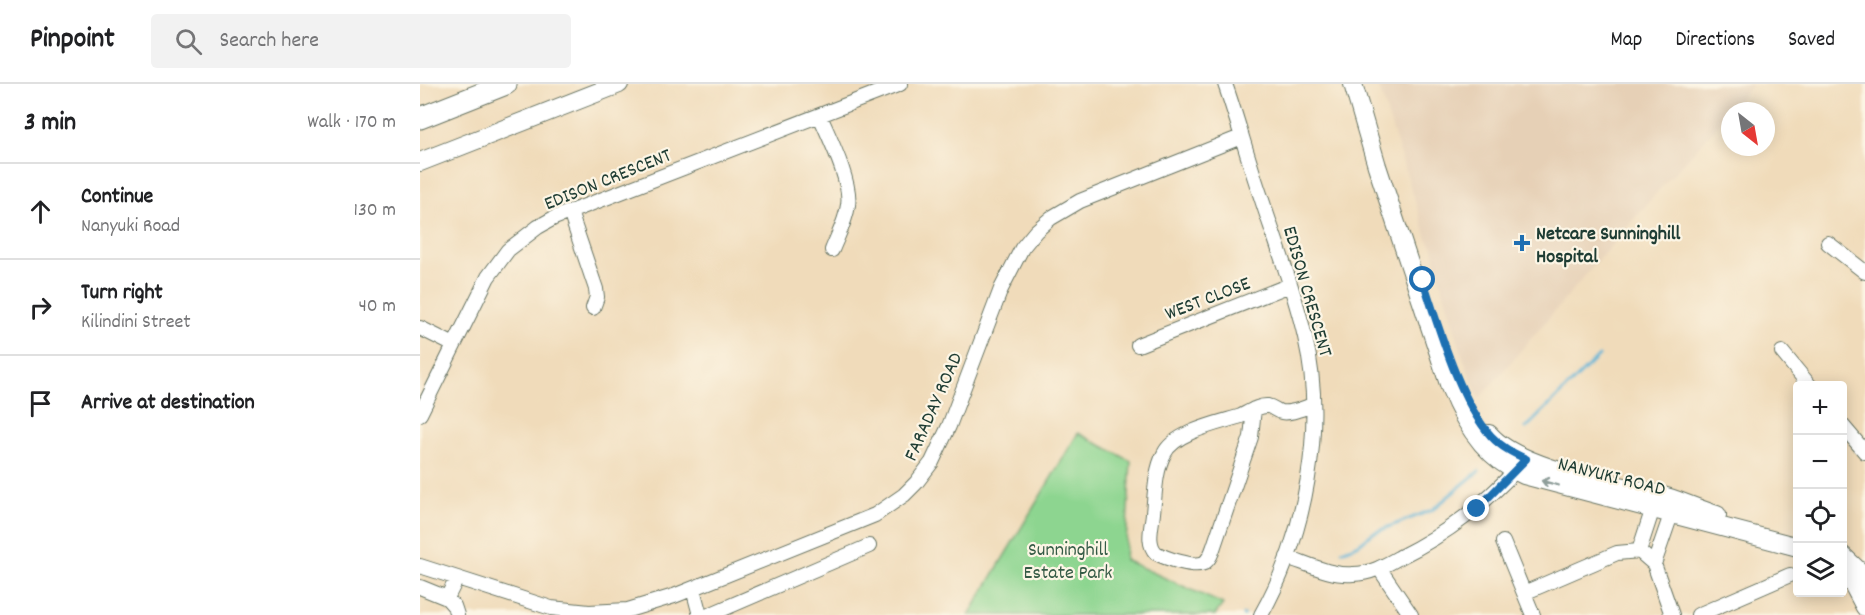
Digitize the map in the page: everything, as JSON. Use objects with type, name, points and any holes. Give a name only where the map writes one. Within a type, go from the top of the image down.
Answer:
[{"type":"highway","points":[[420,118],[506,84]]},
{"type":"main road","points":[[420,162],[619,84]]},
{"type":"main road","name":"NANYUKI ROAD","points":[[1353,84],[1377,166],[1455,399],[1465,422],[1477,439],[1520,465],[1590,480],[1793,546]]},
{"type":"main road","name":"NANYUKI ROAD","points":[[1362,84],[1427,290],[1452,361],[1478,419],[1520,465]]},
{"type":"main road","name":"NANYUKI ROAD","points":[[1674,507],[1707,512],[1793,535]]},
{"type":"main road","points":[[1856,573],[1865,607]]},
{"type":"street","name":"EDISON CRESCENT","points":[[420,414],[488,277],[508,250],[538,226],[900,84]]},
{"type":"street","name":"EDISON CRESCENT","points":[[1225,84],[1240,137],[1290,285],[1305,337],[1312,379],[1313,405],[1309,471],[1303,503],[1275,590],[1261,615]]},
{"type":"street","points":[[820,116],[848,189],[849,202],[832,249]]},
{"type":"street","name":"FARADAY ROAD","points":[[420,566],[551,608],[589,612],[628,610],[693,589],[860,522],[904,495],[924,474],[941,444],[1001,289],[1022,248],[1036,231],[1064,209],[1080,201],[1240,137]]},
{"type":"street","points":[[570,212],[596,289],[597,297],[593,308]]},
{"type":"street","points":[[1828,243],[1865,272]]},
{"type":"street","name":"WEST CLOSE","points":[[1138,345],[1290,285]]},
{"type":"street","points":[[420,328],[454,345]]},
{"type":"street","points":[[1782,352],[1806,381]]},
{"type":"street","points":[[1254,410],[1251,437],[1214,546],[1207,560],[1203,564],[1192,564],[1155,553],[1150,544],[1155,496],[1160,463],[1169,446],[1186,434],[1254,410],[1269,406],[1278,412],[1290,412],[1313,405]]},
{"type":"street","points":[[1847,431],[1865,452]]},
{"type":"street","points":[[1287,557],[1344,574],[1356,574],[1379,568],[1459,523],[1477,509],[1520,465]]},
{"type":"street","points":[[1639,551],[1656,501]]},
{"type":"street","points":[[1654,564],[1674,507]]},
{"type":"street","points":[[1503,542],[1533,615]]},
{"type":"street","points":[[709,615],[869,546]]},
{"type":"street","points":[[1524,592],[1617,553],[1639,551],[1654,564],[1672,615]]},
{"type":"street","points":[[1379,568],[1411,615]]},
{"type":"street","points":[[1698,615],[1730,609],[1790,575]]},
{"type":"street","points":[[447,598],[457,578]]},
{"type":"street","points":[[420,587],[447,598],[454,606],[457,615]]},
{"type":"street","points":[[693,589],[700,615]]},
{"type":"shaded area","name":"Netcare Sunninghill Hospital","points":[[1378,84],[1753,84],[1737,102],[1721,102],[1721,121],[1479,399],[1463,357],[1436,267],[1433,247],[1427,239]]},
{"type":"green space","name":"Sunninghill Estate Park","points":[[1078,433],[1131,461],[1125,560],[1223,604],[1215,615],[969,615]]},
{"type":"waterway","points":[[1526,428],[1599,356]]},
{"type":"waterway","points":[[1342,551],[1359,544],[1373,533],[1432,510],[1479,471]]},
{"type":"place","name":"Netcare Sunninghill Hospital","points":[[1522,243]]},
{"type":"route","points":[[1423,280],[1455,370],[1478,419],[1500,445],[1526,459],[1477,509]]}]
